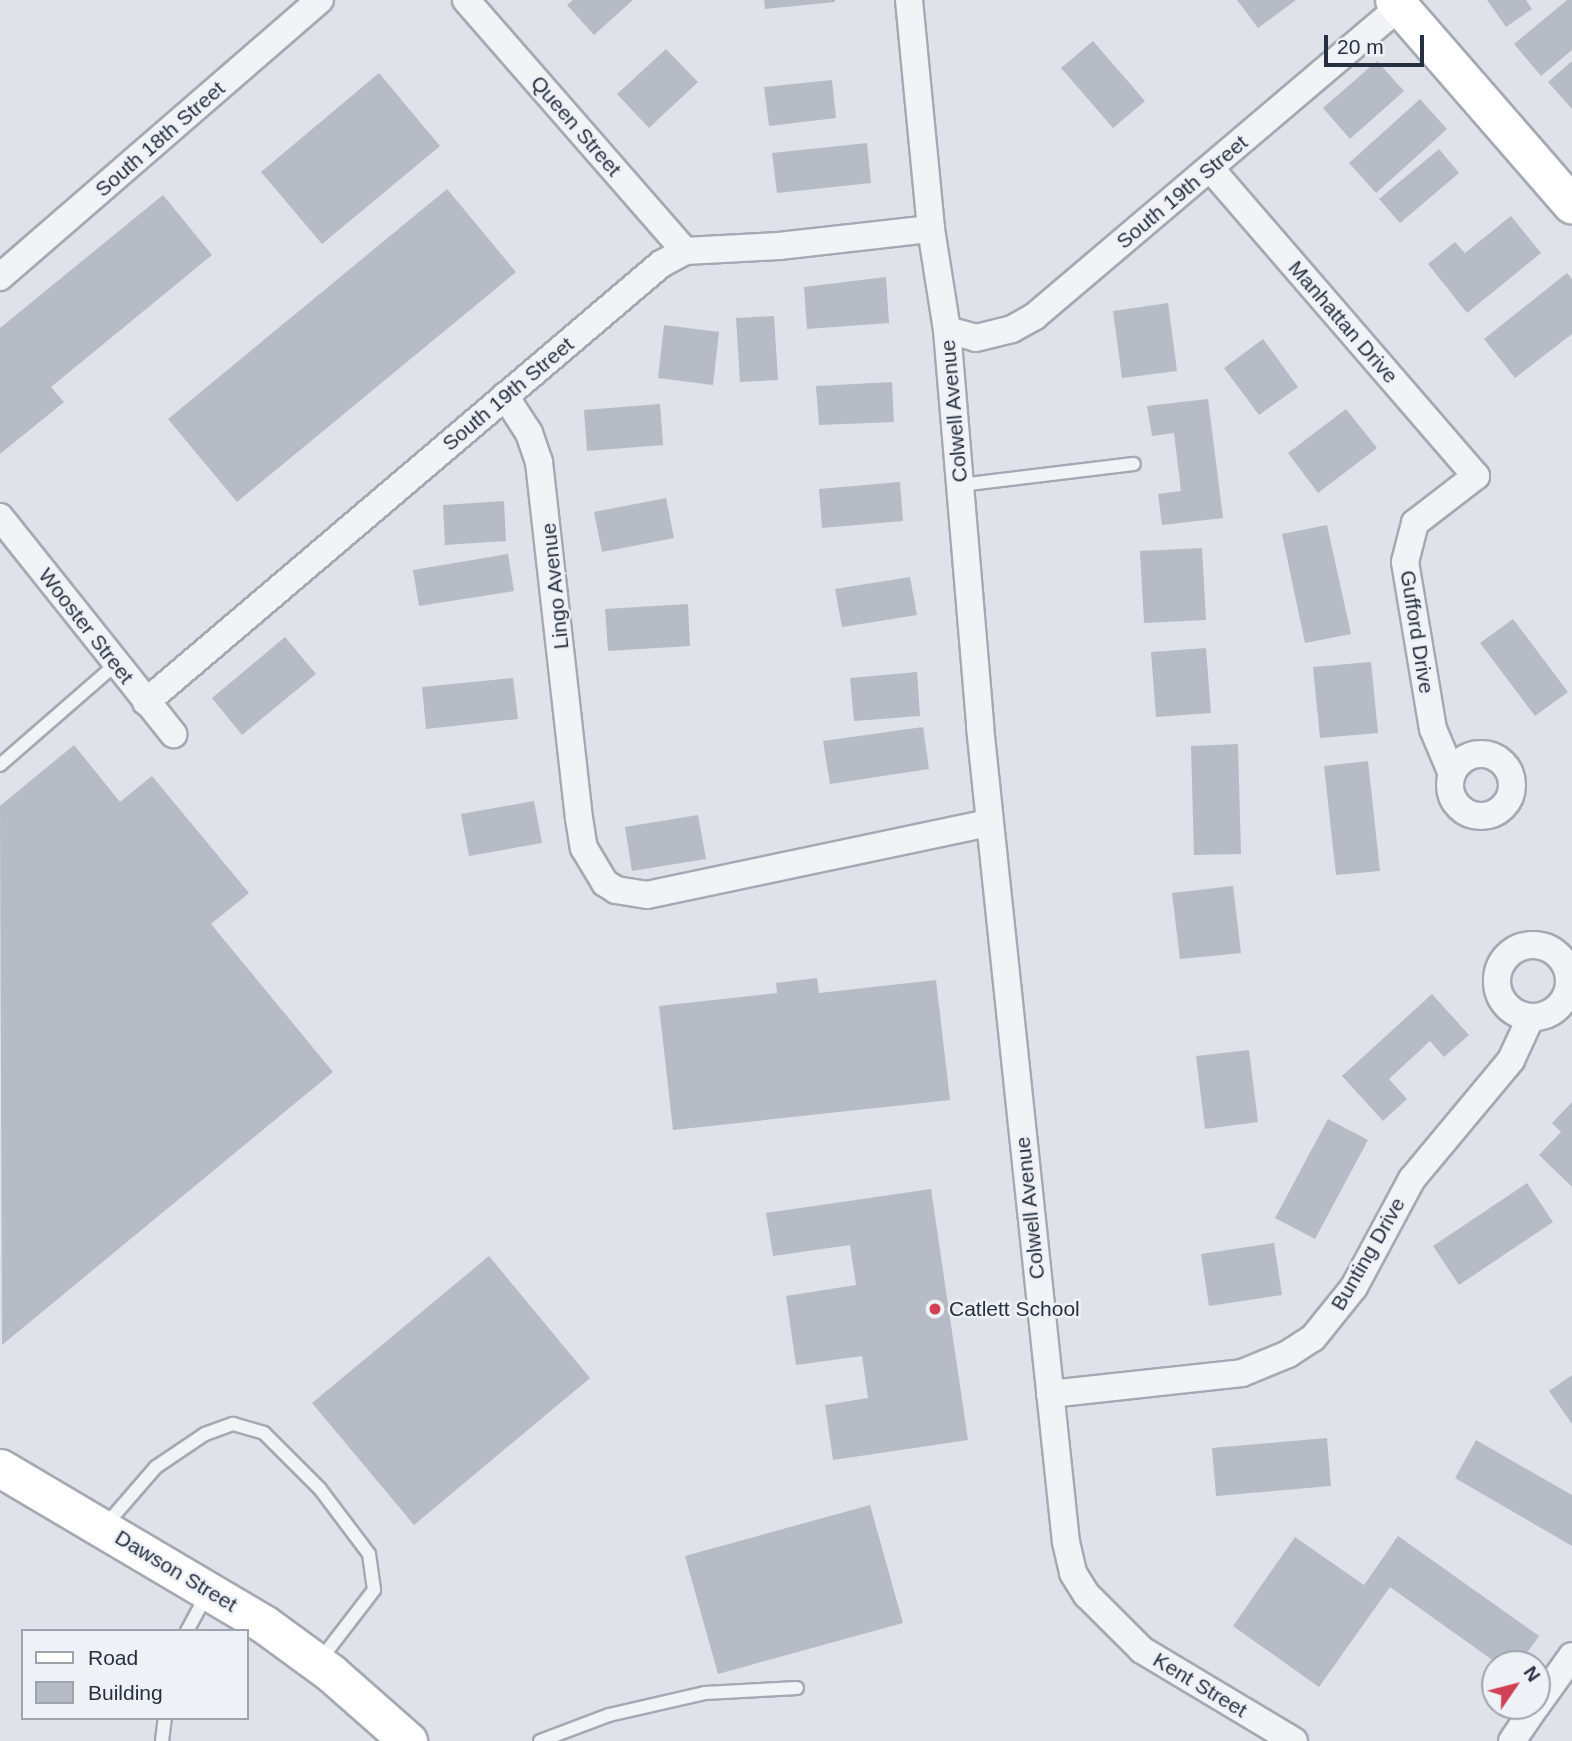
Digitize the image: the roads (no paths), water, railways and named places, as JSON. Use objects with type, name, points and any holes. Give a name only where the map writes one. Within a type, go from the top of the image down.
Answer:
[{"type":"street","name":"South 18th Street","points":[[0,277],[320,0]]},
{"type":"street","name":"Queen Street","points":[[466,0],[685,251]]},
{"type":"street","name":"Colwell Avenue","points":[[909,0],[931,229],[947,330],[990,823],[1050,1394],[1073,1573],[1099,1609],[1142,1650]]},
{"type":"street","name":"South 19th Street","points":[[947,330],[976,338],[1012,329],[1035,316],[1397,4]]},
{"type":"street","points":[[1397,4],[1572,205]]},
{"type":"street","name":"Manhattan Drive","points":[[1210,167],[1476,476]]},
{"type":"street","name":"South 19th Street","points":[[146,702],[661,264],[685,251],[779,246],[931,229]]},
{"type":"street","name":"Lingo Avenue","points":[[505,396],[529,433],[539,462],[584,848],[596,873],[616,890],[636,895],[990,823]]},
{"type":"street","name":"Gufford Drive","points":[[1452,774],[1433,729],[1405,562],[1415,523],[1476,476]]},
{"type":"street","name":"Wooster Street","points":[[0,517],[115,665],[173,734]]},
{"type":"street","name":"Bunting Drive","points":[[1050,1394],[1242,1373],[1288,1354],[1312,1338],[1354,1287],[1412,1179],[1511,1060],[1531,1017]]},
{"type":"street","name":"Dawson Street","points":[[0,1468],[210,1590],[317,1663],[408,1741]]},
{"type":"street","name":"Kent Street","points":[[1142,1650],[1294,1741]]},
{"type":"street","points":[[1551,1686],[1572,1656]]},
{"type":"street","points":[[1512,1741],[1527,1720]]},
{"type":"lane","points":[[960,485],[1134,464]]},
{"type":"lane","points":[[0,765],[115,665]]},
{"type":"lane","points":[[103,1528],[156,1467],[205,1434],[233,1424],[264,1433],[320,1489],[369,1553],[374,1590],[317,1663]]},
{"type":"lane","points":[[188,1629],[210,1590]]},
{"type":"lane","points":[[540,1741],[609,1715],[705,1693],[797,1688]]},
{"type":"lane","points":[[162,1741],[166,1720]]},
{"type":"place","name":"Catlett School","points":[[935,1309]]}]
